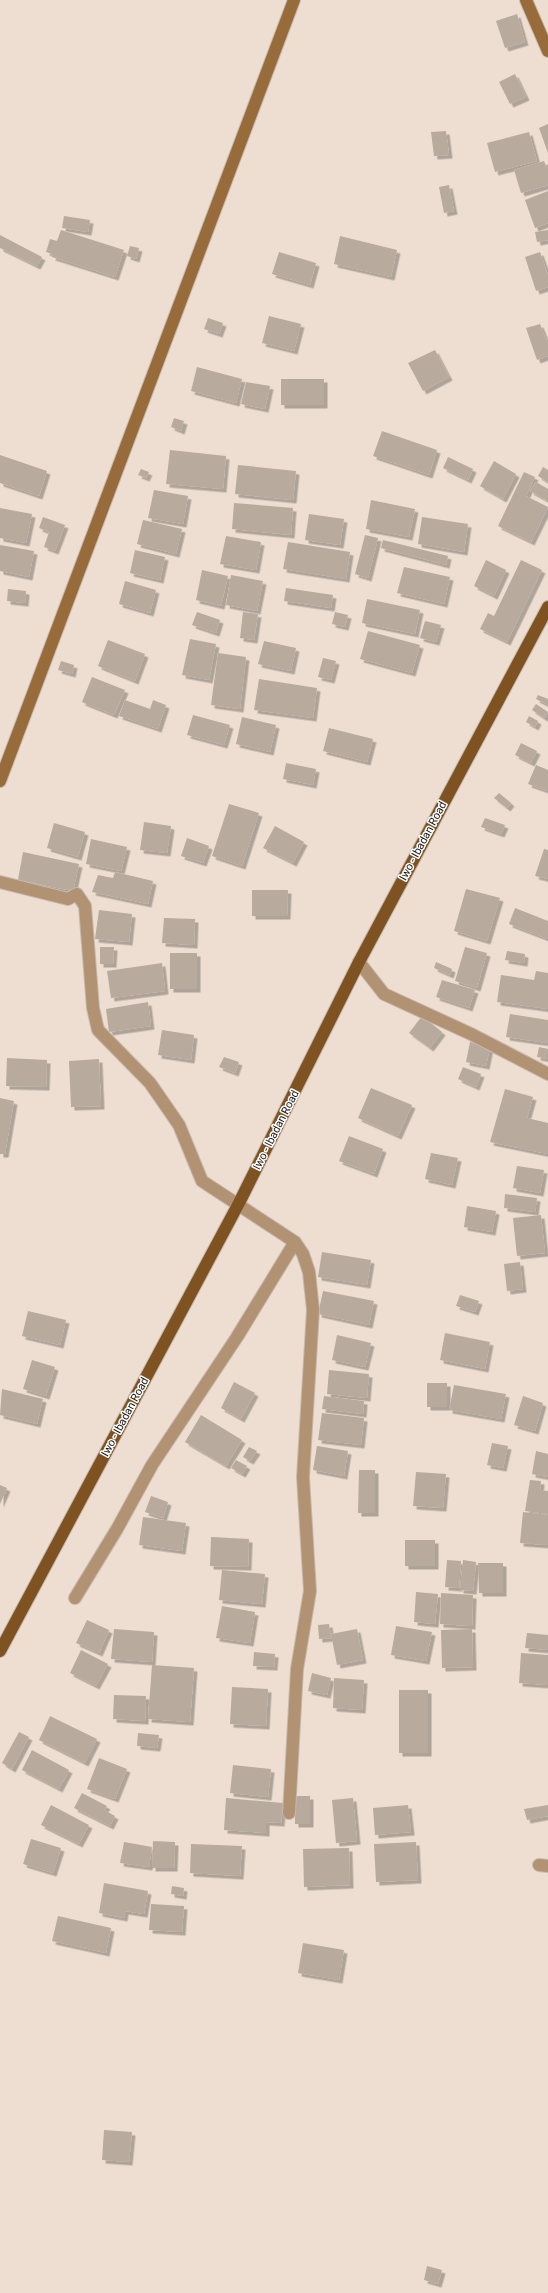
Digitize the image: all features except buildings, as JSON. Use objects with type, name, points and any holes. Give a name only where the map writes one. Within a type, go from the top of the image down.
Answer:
[{"type":"main road","name":"Iwo - Ibadan Road","points":[[0,1651],[239,1203],[360,962],[548,607]]},
{"type":"street","points":[[0,781],[294,0]]},
{"type":"street","points":[[526,0],[548,51]]},
{"type":"street","points":[[0,882],[68,899],[76,894],[85,906],[93,1008],[98,1030],[150,1083],[175,1119],[202,1181],[239,1203],[295,1242],[303,1254],[308,1272],[313,1310],[302,1477],[310,1591],[296,1669],[289,1813]]},
{"type":"street","points":[[360,962],[384,994],[471,1034],[548,1074]]},
{"type":"street","points":[[75,1598],[117,1529],[152,1465],[237,1337],[295,1242]]}]
